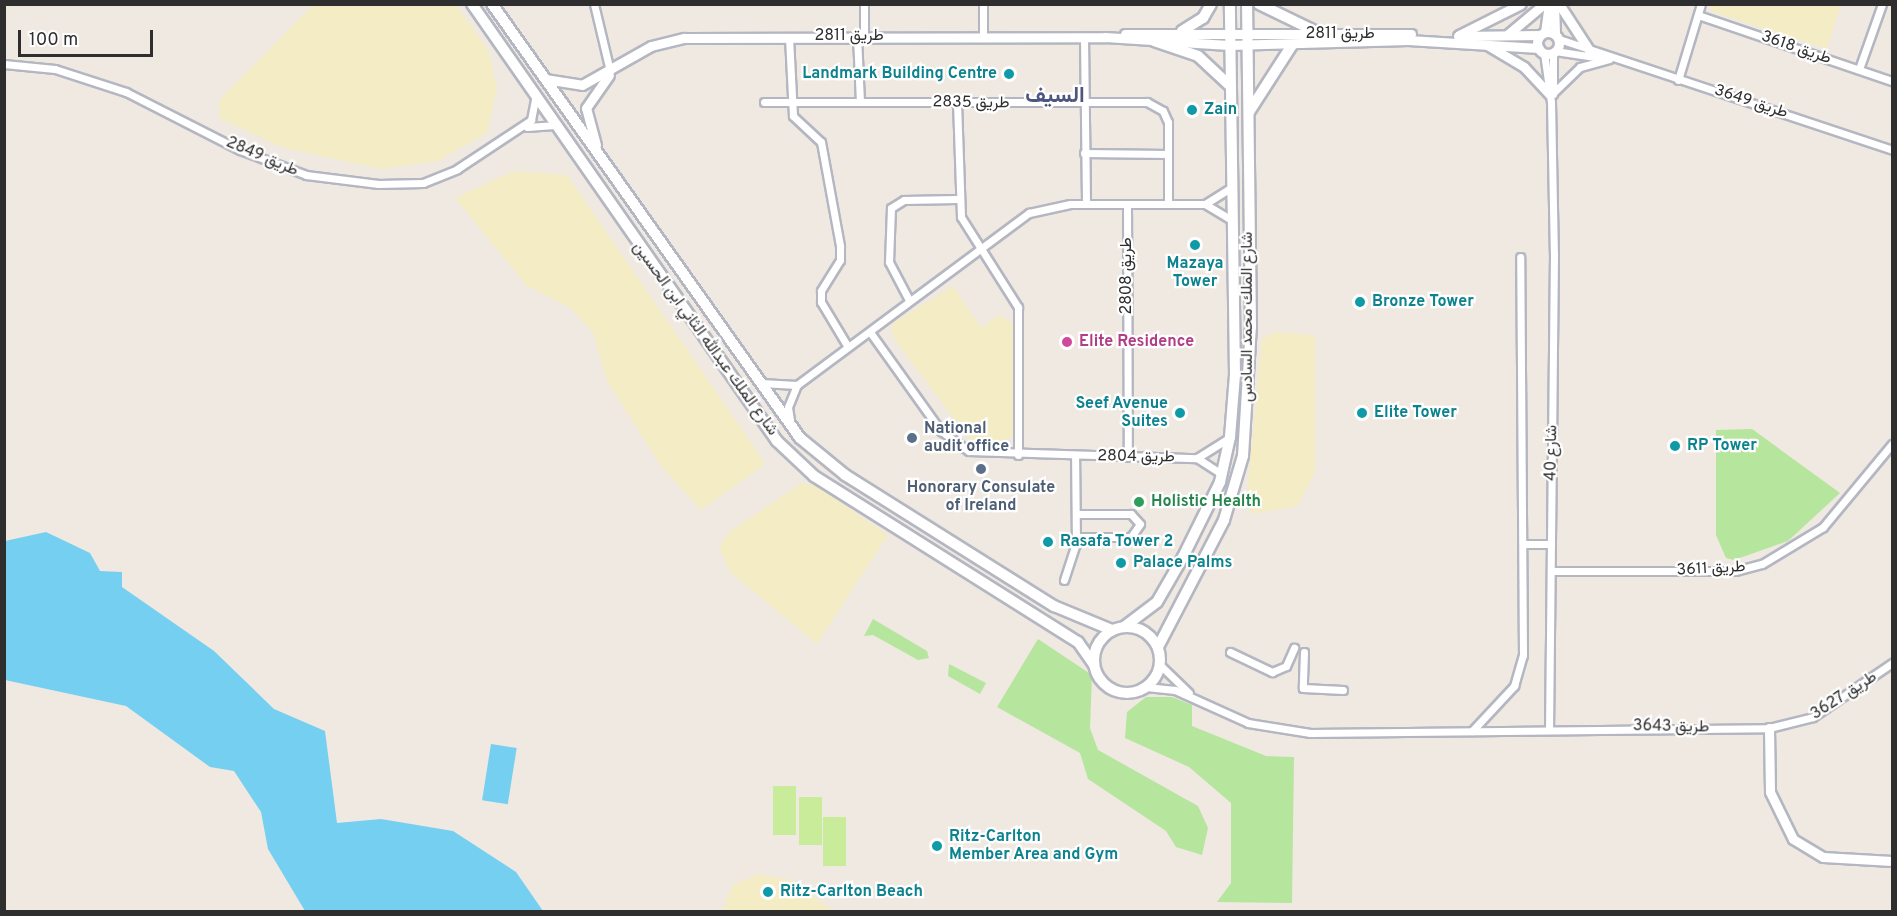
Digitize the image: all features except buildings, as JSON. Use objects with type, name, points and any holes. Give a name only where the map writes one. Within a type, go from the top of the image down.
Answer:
[{"type":"main road","name":"شارع الملك عبدالله الثاني ابن الحسين","points":[[472,4],[535,99],[731,381],[793,457],[844,496],[1078,642],[1094,665]]},
{"type":"main road","name":"شارع الملك عبدالله الثاني ابن الحسين","points":[[492,4],[756,381],[800,438],[844,475],[1054,606],[1112,630]]},
{"type":"main road","points":[[1182,31],[1203,18],[1211,4]]},
{"type":"main road","name":"شارع الملك محمد السادس","points":[[1124,627],[1157,602],[1222,474],[1230,437],[1234,375],[1229,86],[1230,4]]},
{"type":"main road","name":"شارع الملك محمد السادس","points":[[1158,647],[1224,520],[1243,456],[1251,327],[1247,4]]},
{"type":"main road","points":[[1259,4],[1323,35]]},
{"type":"main road","points":[[1154,42],[1198,57],[1229,86]]},
{"type":"main road","points":[[1248,115],[1292,45]]},
{"type":"main road","points":[[1124,627],[1144,632],[1158,647],[1160,665],[1146,687],[1115,692],[1100,680],[1094,665],[1096,648],[1112,630],[1124,627]]},
{"type":"street","points":[[594,4],[610,71]]},
{"type":"street","points":[[860,102],[860,36],[864,4]]},
{"type":"street","points":[[983,4],[983,36]]},
{"type":"street","points":[[1457,36],[1521,4]]},
{"type":"street","points":[[1505,36],[1544,4]]},
{"type":"street","points":[[1548,51],[1549,4]]},
{"type":"street","points":[[1548,51],[1554,4]]},
{"type":"street","points":[[1559,4],[1589,50]]},
{"type":"street","points":[[1678,80],[1701,4]]},
{"type":"street","points":[[1859,69],[1882,4]]},
{"type":"street","name":"طريق 3618","points":[[1698,15],[1893,81]]},
{"type":"street","name":"طريق 2811","points":[[543,79],[582,85],[668,40],[860,36],[1105,37],[1182,31],[1247,31],[1323,35],[1550,35]]},
{"type":"street","name":"طريق 3649","points":[[1550,35],[1609,59],[1893,150]]},
{"type":"street","points":[[789,37],[793,116],[821,142],[840,246],[840,260],[821,291],[830,322],[848,347]]},
{"type":"street","points":[[1084,37],[1083,104],[1086,203]]},
{"type":"street","name":"طريق 2811","points":[[1105,37],[1154,42],[1229,45],[1482,43],[1548,51]]},
{"type":"street","points":[[1482,43],[1524,68],[1551,97],[1580,68],[1609,59]]},
{"type":"street","name":"طريق 3649","points":[[1548,51],[1609,59]]},
{"type":"street","name":"شارع 40","points":[[1548,51],[1551,97],[1549,728]]},
{"type":"street","name":"طريق 2849","points":[[4,64],[55,69],[126,92],[251,154],[333,180],[423,183],[519,130],[541,122],[554,125]]},
{"type":"street","name":"طريق 2811","points":[[614,179],[592,138],[586,108],[620,66]]},
{"type":"street","name":"طريق 2849","points":[[519,130],[534,116],[535,99]]},
{"type":"street","name":"طريق 2835","points":[[764,102],[1083,104],[1147,102],[1163,111],[1168,154],[1168,204]]},
{"type":"street","points":[[957,102],[957,199],[966,232],[1017,307],[1018,455]]},
{"type":"street","points":[[1084,153],[1168,154]]},
{"type":"street","points":[[1205,204],[1231,188]]},
{"type":"street","points":[[909,300],[889,262],[891,208],[904,200],[957,199]]},
{"type":"street","points":[[756,381],[775,387],[797,385],[870,332],[909,300],[1041,208],[1086,203],[1205,204],[1232,219]]},
{"type":"street","name":"طريق 2808","points":[[1127,204],[1128,457]]},
{"type":"street","name":"شارع 40","points":[[1472,731],[1514,686],[1522,666],[1524,544],[1520,256]]},
{"type":"street","name":"طريق 2804","points":[[870,332],[941,431],[969,451],[1018,455],[1197,458]]},
{"type":"street","points":[[797,385],[788,417],[800,438]]},
{"type":"street","points":[[1222,474],[1197,458],[1230,437]]},
{"type":"street","name":"طريق 3611","points":[[1551,571],[1735,571],[1762,564],[1823,527],[1893,444]]},
{"type":"street","name":"طريق 2804","points":[[1064,580],[1077,537],[1075,455]]},
{"type":"street","points":[[1077,514],[1131,514],[1140,524],[1131,537],[1077,537]]},
{"type":"street","points":[[1524,544],[1551,544]]},
{"type":"street","points":[[1230,652],[1272,672],[1286,666],[1294,648]]},
{"type":"street","points":[[1304,652],[1303,688],[1343,690]]},
{"type":"street","name":"طريق 3627","points":[[1793,725],[1893,663]]},
{"type":"street","points":[[1160,665],[1209,707]]},
{"type":"street","points":[[1146,687],[1175,690],[1209,707],[1288,732],[1472,731],[1549,728]]},
{"type":"street","name":"طريق 3643","points":[[1549,728],[1769,728],[1793,725]]},
{"type":"street","points":[[1769,728],[1770,792],[1793,839],[1823,857],[1893,861]]},
{"type":"green space","points":[[1752,429],[1840,493],[1788,541],[1734,560],[1726,558],[1716,535],[1716,430]]},
{"type":"green space","points":[[873,619],[927,651],[929,658],[918,660],[873,635],[864,636]]},
{"type":"green space","points":[[1038,639],[1092,675],[1090,728],[1098,750],[1198,806],[1208,828],[1202,855],[1176,847],[1166,831],[1088,779],[1080,753],[997,707]]},
{"type":"green space","points":[[949,664],[986,683],[980,694],[948,676]]},
{"type":"green space","points":[[1146,697],[1172,697],[1192,705],[1192,726],[1266,756],[1294,757],[1292,903],[1217,902],[1231,883],[1231,803],[1189,767],[1125,738],[1127,712]]},
{"type":"green space","points":[[773,786],[796,786],[796,835],[773,835]]},
{"type":"green space","points":[[799,797],[822,797],[822,845],[799,845]]},
{"type":"green space","points":[[823,817],[846,817],[846,866],[823,866]]},
{"type":"sand","points":[[1841,4],[1827,49],[1710,11],[1712,5]]},
{"type":"sand","points":[[313,5],[456,5],[488,50],[497,88],[487,133],[438,161],[381,169],[284,148],[220,119],[219,100]]},
{"type":"sand","points":[[513,171],[567,175],[763,460],[763,466],[701,510],[661,466],[607,381],[593,333],[571,308],[527,286],[455,198]]},
{"type":"sand","points":[[953,286],[981,328],[999,315],[1013,324],[1014,436],[999,443],[969,439],[892,336],[892,324]]},
{"type":"sand","points":[[1274,332],[1315,335],[1315,472],[1298,506],[1251,514],[1247,494],[1262,340]]},
{"type":"sand","points":[[802,483],[816,486],[888,535],[817,644],[730,572],[719,548],[729,532]]},
{"type":"sand","name":"Ritz-Carlton Beach","points":[[758,874],[791,880],[834,911],[722,911],[733,885]]},
{"type":"water","points":[[46,532],[90,553],[100,571],[122,572],[122,587],[214,651],[274,709],[325,731],[337,823],[381,819],[453,831],[516,872],[543,911],[305,911],[268,849],[261,812],[234,771],[210,767],[126,706],[5,680],[5,541]]},
{"type":"water","points":[[491,744],[517,748],[508,804],[482,800]]},
{"type":"place","name":"Landmark Building Centre","points":[[1009,74]]},
{"type":"place","name":"Zain","points":[[1192,110]]},
{"type":"place","name":"Mazaya Tower","points":[[1195,245]]},
{"type":"place","name":"Bronze Tower","points":[[1360,302]]},
{"type":"place","name":"Elite Residence","points":[[1067,342]]},
{"type":"place","name":"Seef Avenue Suites","points":[[1180,413]]},
{"type":"place","name":"Elite Tower","points":[[1362,413]]},
{"type":"place","name":"National audit office","points":[[912,438]]},
{"type":"place","name":"RP Tower","points":[[1675,446]]},
{"type":"place","name":"Honorary Consulate of Ireland","points":[[981,469]]},
{"type":"place","name":"Holistic Health","points":[[1139,502]]},
{"type":"place","name":"Rasafa Tower 2","points":[[1048,542]]},
{"type":"place","name":"Palace Palms","points":[[1121,563]]},
{"type":"place","name":"Ritz-Carlton Member Area and Gym","points":[[937,846]]},
{"type":"place","name":"Ritz-Carlton Beach","points":[[768,892]]},
{"type":"district","name":"السيف","points":[[1055,97]]}]
